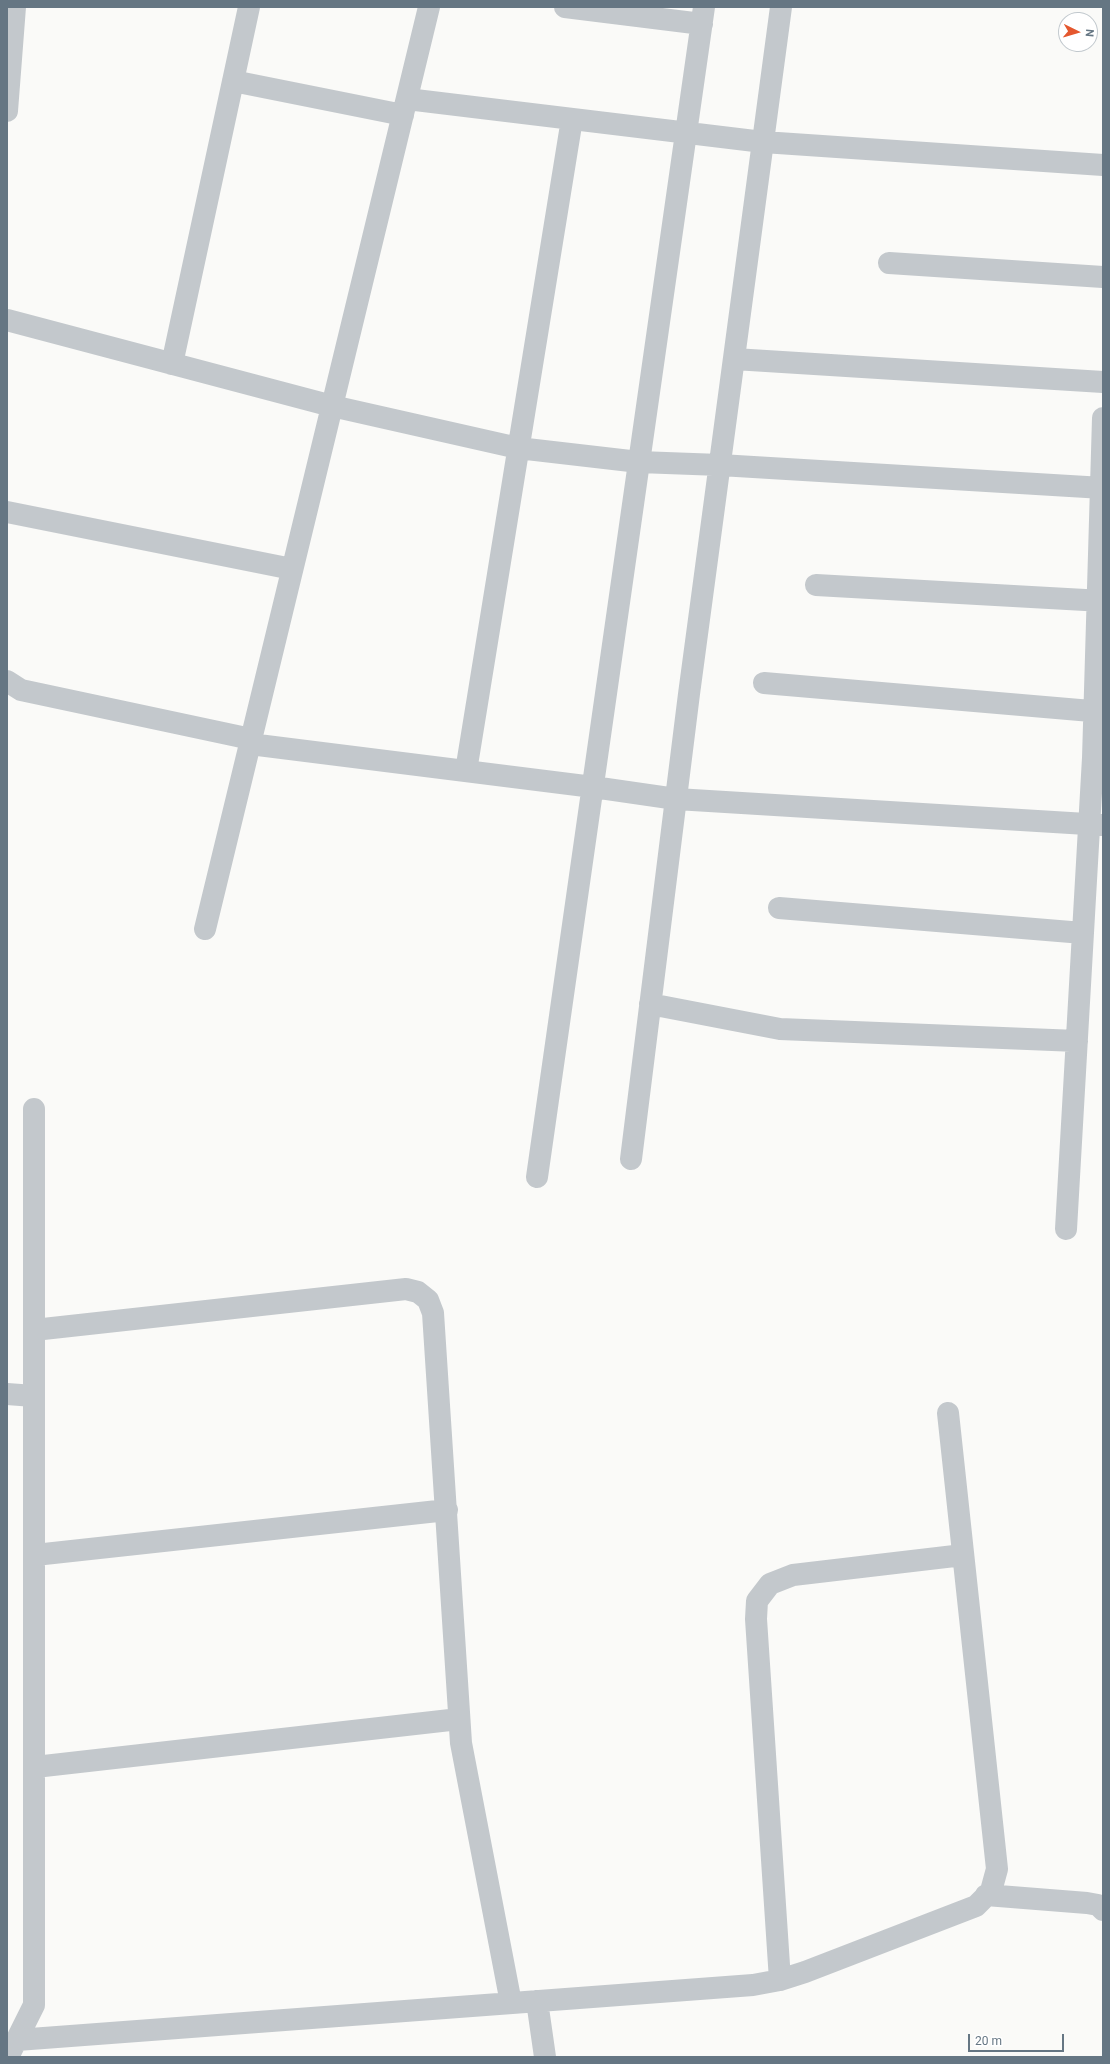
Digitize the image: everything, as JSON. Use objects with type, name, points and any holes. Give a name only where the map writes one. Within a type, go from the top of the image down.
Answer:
[{"type":"street","points":[[7,111],[15,7]]},
{"type":"street","points":[[172,364],[249,7]]},
{"type":"street","points":[[205,929],[429,7]]},
{"type":"street","points":[[537,1177],[703,16],[564,7]]},
{"type":"street","points":[[631,1159],[676,799],[781,7]]},
{"type":"street","points":[[233,81],[405,107],[572,119],[686,134],[763,142],[1103,165]]},
{"type":"street","points":[[466,772],[572,119]]},
{"type":"street","points":[[889,263],[1103,277]]},
{"type":"street","points":[[7,320],[332,406],[518,448],[639,462],[720,465],[1102,488]]},
{"type":"street","points":[[734,359],[1103,382]]},
{"type":"street","points":[[1066,1229],[1083,933],[1096,825],[1103,418]]},
{"type":"street","points":[[7,512],[292,569]]},
{"type":"street","points":[[816,585],[1100,601]]},
{"type":"street","points":[[7,681],[21,690],[251,741],[466,772],[593,787],[676,799],[1096,825]]},
{"type":"street","points":[[764,683],[1099,712]]},
{"type":"street","points":[[779,908],[1083,933]]},
{"type":"street","points":[[650,1004],[798,1030],[1077,1041]]},
{"type":"street","points":[[12,2048],[34,2005],[34,1109]]},
{"type":"street","points":[[34,1330],[406,1289],[418,1292],[428,1300],[433,1313],[461,1743],[511,2003]]},
{"type":"street","points":[[7,1394],[34,1396]]},
{"type":"street","points":[[12,2048],[511,2003],[753,1985],[780,1980],[976,1906],[991,1891],[997,1869],[948,1413]]},
{"type":"street","points":[[34,1555],[447,1510]]},
{"type":"street","points":[[780,1980],[756,1619],[757,1601],[770,1584],[793,1575],[963,1555]]},
{"type":"street","points":[[35,1767],[459,1719]]},
{"type":"street","points":[[986,1896],[1087,1903],[1098,1905],[1103,1910]]},
{"type":"street","points":[[537,2001],[545,2057]]}]
